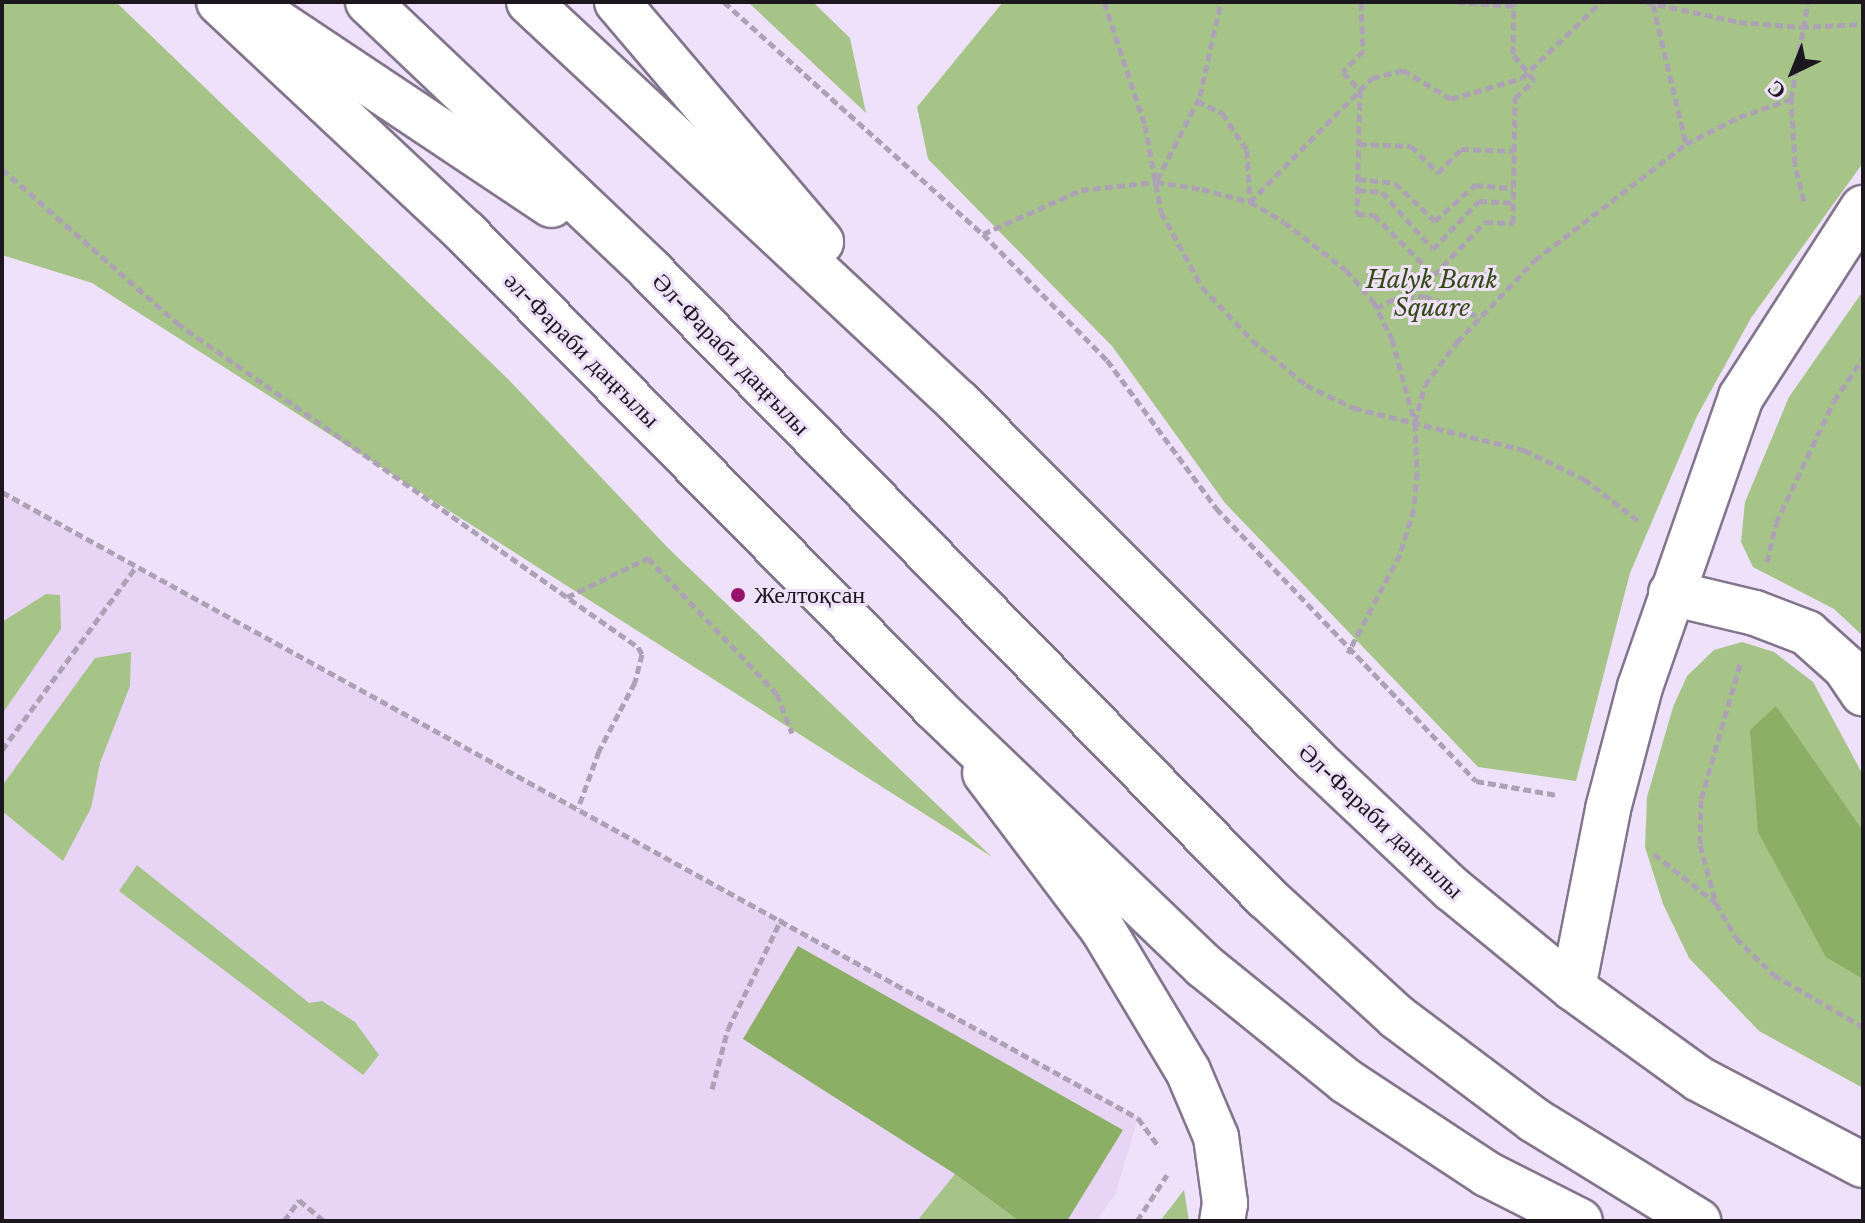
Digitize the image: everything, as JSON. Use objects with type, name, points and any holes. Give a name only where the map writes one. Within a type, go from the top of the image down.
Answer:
[{"type":"main road","name":"әл-Фараби даңғылы","points":[[219,2],[465,232],[935,708]]},
{"type":"main road","points":[[247,2],[651,271]]},
{"type":"main road","name":"Әл-Фараби даңғылы","points":[[368,2],[651,271],[1084,717],[1266,897],[1397,1017],[1534,1120],[1698,1221]]},
{"type":"main road","name":"Әл-Фараби даңғылы","points":[[529,2],[958,402],[1314,759],[1452,889],[1573,988],[1699,1079],[1863,1165]]},
{"type":"main road","name":"Әл-Фараби даңғылы","points":[[617,2],[958,402]]},
{"type":"main road","points":[[1573,988],[1608,809],[1671,593],[1741,397],[1863,208]]},
{"type":"main road","points":[[1671,593],[1755,613],[1807,633],[1845,667],[1863,694]]},
{"type":"main road","points":[[935,708],[1102,928],[1188,1071],[1216,1137],[1225,1203],[1222,1221]]},
{"type":"main road","points":[[935,708],[1204,966],[1346,1081],[1487,1174],[1580,1221]]},
{"type":"path","points":[[724,2],[983,234],[1107,360],[1216,508],[1348,653],[1476,781],[1577,798],[1608,809],[1645,847],[1716,903]]},
{"type":"path","points":[[1104,2],[1128,63],[1161,212],[1177,247],[1202,287],[1252,340],[1306,385],[1354,408],[1524,450],[1584,479],[1644,525]]},
{"type":"path","points":[[1156,182],[1197,101],[1221,2]]},
{"type":"path","points":[[1361,2],[1363,51],[1343,72],[1360,90],[1357,214],[1374,215],[1434,275],[1485,222],[1513,223],[1515,98],[1534,80],[1513,54],[1514,4],[1457,2]]},
{"type":"path","points":[[1250,202],[1372,78],[1403,70],[1451,99],[1522,78],[1601,2]]},
{"type":"path","points":[[1807,216],[1795,164],[1791,99],[1801,27],[1808,2]]},
{"type":"path","points":[[1686,144],[1650,3],[1739,22],[1801,27],[1863,24]]},
{"type":"path","points":[[1348,653],[1400,554],[1414,509],[1415,423],[1425,385],[1481,317],[1578,223],[1686,144],[1739,117],[1791,99]]},
{"type":"path","points":[[1197,101],[1222,113],[1247,150],[1250,202]]},
{"type":"path","points":[[1359,144],[1411,146],[1438,173],[1461,149],[1514,151]]},
{"type":"path","points":[[2,169],[177,323],[567,597],[642,654],[635,682],[599,751],[578,808]]},
{"type":"path","points":[[1358,179],[1395,183],[1435,221],[1475,185],[1513,188]]},
{"type":"path","points":[[983,234],[1081,190],[1156,182],[1250,202],[1317,245],[1376,308],[1392,339],[1415,423]]},
{"type":"path","points":[[1358,190],[1382,192],[1433,249],[1479,201],[1513,203]]},
{"type":"path","points":[[1376,308],[1394,299],[1424,296],[1481,317]]},
{"type":"path","points":[[1863,358],[1834,401],[1776,523],[1755,613],[1701,800],[1700,845],[1716,903],[1736,938],[1774,975],[1863,1027]]},
{"type":"path","points":[[2,492],[782,918],[1138,1118],[1164,1153]]},
{"type":"path","points":[[567,597],[648,558],[777,694],[792,733]]},
{"type":"path","points":[[2,750],[136,567]]},
{"type":"path","points":[[712,1089],[728,1029],[782,918]]},
{"type":"path","points":[[1137,1221],[1172,1165]]},
{"type":"path","points":[[284,1221],[299,1200],[324,1221]]},
{"type":"shaded area","points":[[2,494],[1138,1118],[1115,1195],[1096,1221],[2,1221]]},
{"type":"green space","points":[[2,2],[116,2],[507,378],[669,549],[992,857],[92,283],[2,255]]},
{"type":"green space","points":[[748,2],[813,2],[850,38],[866,113]]},
{"type":"green space","name":"Halyk Bank Square","points":[[1003,2],[1863,2],[1863,163],[1751,318],[1697,416],[1630,573],[1576,781],[1478,767],[1225,503],[1112,346],[928,159],[917,107]]},
{"type":"green space","points":[[1863,291],[1863,636],[1834,609],[1753,567],[1741,542],[1745,502],[1789,397]]},
{"type":"green space","points":[[46,594],[60,595],[61,629],[2,714],[2,622]]},
{"type":"green space","points":[[1742,642],[1774,652],[1813,682],[1863,775],[1863,1088],[1759,1031],[1689,958],[1663,904],[1645,847],[1647,797],[1673,707],[1687,676],[1714,650]]},
{"type":"green space","points":[[131,652],[130,686],[100,763],[91,808],[63,861],[2,811],[2,786],[95,658]]},
{"type":"green space","points":[[1776,706],[1863,831],[1863,979],[1826,957],[1758,832],[1750,730]]},
{"type":"green space","points":[[137,865],[309,1003],[322,1001],[355,1022],[379,1055],[363,1075],[119,891]]},
{"type":"green space","points":[[798,946],[1123,1130],[1067,1221],[1019,1221],[955,1174],[743,1039]]},
{"type":"green space","points":[[955,1174],[1019,1221],[917,1221]]},
{"type":"green space","points":[[1184,1190],[1189,1221],[1160,1221]]},
{"type":"place","name":"Желтоқсан","points":[[738,595]]}]
